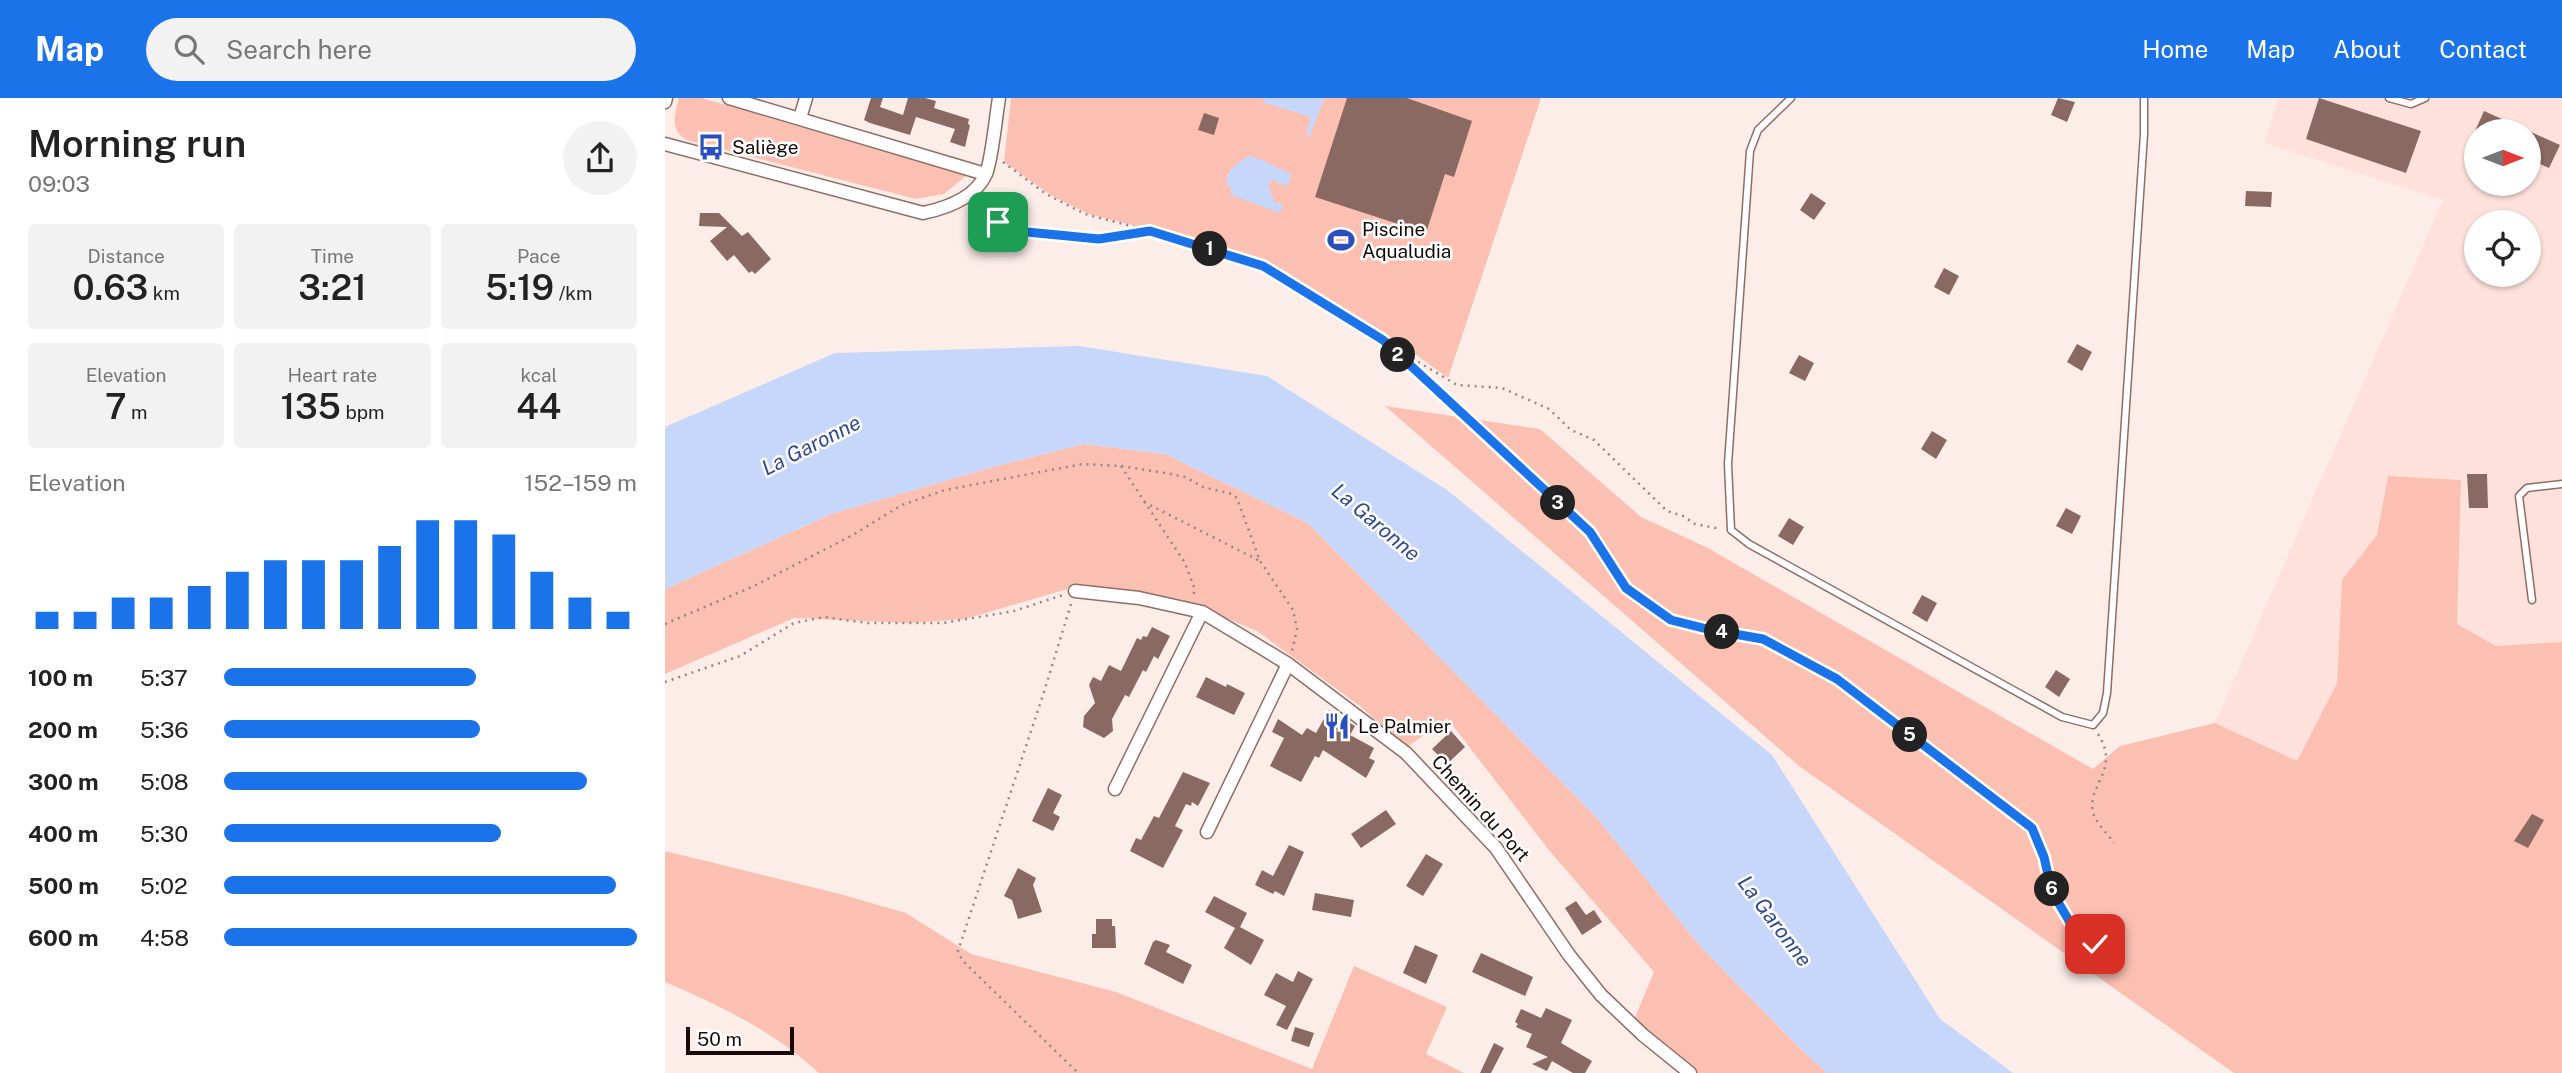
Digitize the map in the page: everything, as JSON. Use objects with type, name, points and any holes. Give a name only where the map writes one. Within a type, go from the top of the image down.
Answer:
[{"type":"street","points":[[729,98],[985,174]]},
{"type":"street","points":[[800,118],[806,98]]},
{"type":"street","points":[[665,144],[923,213],[967,197],[985,174],[999,98]]},
{"type":"street","name":"Chemin du Port","points":[[1075,591],[1139,597],[1196,611],[1289,664],[1406,753],[1496,848],[1569,955],[1601,995],[1643,1035],[1690,1073]]},
{"type":"street","points":[[1115,789],[1196,611]]},
{"type":"street","points":[[1207,832],[1289,664]]},
{"type":"lane","points":[[1791,98],[1758,130],[1750,151],[1728,464],[1731,530],[1749,544],[2062,717],[2093,725],[2103,713],[2107,693],[2144,134],[2144,98]]},
{"type":"lane","points":[[2389,98],[2411,104],[2425,98]]},
{"type":"lane","points":[[2532,600],[2519,496],[2527,488],[2562,484]]},
{"type":"path","points":[[988,159],[1008,164],[1046,194],[1085,214],[1263,266],[1457,385],[1502,388],[1549,409],[1571,430],[1594,440],[1667,511],[1683,516],[1695,524],[1731,530]]},
{"type":"path","points":[[967,197],[998,222],[1027,232],[1099,239],[1150,231]]},
{"type":"path","points":[[1383,340],[1590,532],[1626,588],[1671,620],[1763,639],[1837,679],[2032,828],[2044,857],[2052,892],[2074,929],[2095,944]]},
{"type":"path","points":[[665,624],[754,586],[914,500],[996,478],[1017,477],[1062,466],[1121,466],[1185,477],[1203,487],[1232,494],[1237,498],[1260,561],[1295,616],[1297,629],[1289,664]]},
{"type":"path","points":[[1121,466],[1185,563],[1195,590],[1196,611]]},
{"type":"path","points":[[1143,502],[1260,561]]},
{"type":"path","points":[[665,682],[740,656],[795,622],[824,617],[867,623],[943,623],[1014,611],[1075,591]]},
{"type":"path","points":[[1075,591],[958,951],[962,960],[1078,1073]]},
{"type":"path","points":[[2093,725],[2103,743],[2106,763],[2101,782],[2092,798],[2093,814],[2114,843]]},
{"type":"shaded area","points":[[679,98],[702,98],[966,176],[944,194],[916,199],[690,141],[683,138],[676,129],[675,117]]},
{"type":"shaded area","name":"Piscine Aqualudia","points":[[1011,98],[1541,98],[1448,378],[1415,354],[1271,265],[1234,251],[1089,214],[1052,196],[1004,162]]},
{"type":"shaded area","points":[[2279,98],[2562,98],[2562,642],[2496,646],[2457,624],[2461,481],[2377,535],[2342,580],[2337,683],[2297,761],[2215,723],[2443,200],[2264,143]]},
{"type":"shaded area","points":[[1385,406],[1540,429],[1641,517],[1706,547],[2093,769],[2120,746],[2215,723],[2297,761],[2337,683],[2342,580],[2377,535],[2388,476],[2461,480],[2457,624],[2496,646],[2562,642],[2562,1073],[2234,1073],[1799,766]]},
{"type":"shaded area","points":[[1084,444],[1165,454],[1308,523],[1598,819],[1700,946],[1827,1073],[1698,1073],[1634,1020],[1654,972],[1548,849],[1447,718],[1406,748],[1360,706],[1257,631],[1182,600],[1078,586],[965,619],[910,623],[794,618],[665,674],[665,589],[831,514],[996,466]]},
{"type":"shaded area","points":[[665,851],[906,913],[971,954],[1116,992],[1312,1069],[1354,966],[1447,1007],[1426,1054],[1464,1073],[819,1073],[783,1044],[746,1021],[665,982]]},
{"type":"water","points":[[1264,98],[1324,98],[1310,136],[1306,135],[1311,117],[1263,102]]},
{"type":"water","points":[[1248,156],[1292,174],[1288,185],[1274,180],[1268,183],[1274,202],[1283,204],[1280,213],[1231,195],[1227,176],[1232,168]]},
{"type":"water","name":"La Garonne","points":[[1079,346],[1267,376],[1447,490],[1772,755],[1940,1019],[2013,1073],[1827,1073],[1700,946],[1598,819],[1308,523],[1165,454],[1084,444],[996,466],[831,514],[665,589],[665,427],[835,353]]},
{"type":"building","points":[[871,98],[883,98],[880,107],[903,115],[908,98],[936,101],[934,108],[969,119],[965,147],[950,142],[955,129],[916,117],[910,135],[864,120]]},
{"type":"building","points":[[1347,98],[1407,98],[1472,121],[1454,177],[1445,174],[1426,233],[1315,197]]},
{"type":"building","points":[[2058,98],[2075,102],[2067,122],[2051,115]]},
{"type":"building","points":[[2319,98],[2421,131],[2406,173],[2306,139]]},
{"type":"building","points":[[2484,111],[2502,119],[2480,119]]},
{"type":"building","points":[[1204,113],[1219,118],[1214,135],[1198,130]]},
{"type":"building","points":[[2541,136],[2560,145],[2549,168],[2541,164]]},
{"type":"building","points":[[2246,191],[2272,192],[2271,207],[2245,206]]},
{"type":"building","points":[[1811,193],[1826,203],[1814,220],[1800,210]]},
{"type":"building","points":[[700,213],[719,213],[742,236],[748,232],[771,259],[755,274],[752,271],[749,273],[734,255],[727,261],[710,241],[727,227],[699,226]]},
{"type":"building","points":[[1944,268],[1959,276],[1949,295],[1934,287]]},
{"type":"building","points":[[2077,344],[2092,352],[2082,371],[2067,362]]},
{"type":"building","points":[[1799,355],[1814,363],[1805,381],[1789,373]]},
{"type":"building","points":[[1932,431],[1947,440],[1936,459],[1921,449]]},
{"type":"building","points":[[2467,474],[2487,474],[2488,508],[2469,508]]},
{"type":"building","points":[[2066,508],[2081,516],[2072,534],[2056,526]]},
{"type":"building","points":[[1789,518],[1804,527],[1793,545],[1778,536]]},
{"type":"building","points":[[1922,595],[1937,603],[1927,622],[1912,613]]},
{"type":"building","points":[[1152,627],[1170,636],[1158,659],[1154,656],[1146,672],[1143,670],[1129,697],[1125,695],[1112,719],[1113,731],[1104,738],[1083,727],[1084,716],[1095,703],[1089,685],[1093,677],[1101,681],[1109,665],[1121,671],[1137,638],[1141,640],[1143,636],[1147,637]]},
{"type":"building","points":[[2056,670],[2070,679],[2059,697],[2045,687]]},
{"type":"building","points":[[1206,677],[1245,693],[1234,715],[1196,697]]},
{"type":"building","points":[[1329,710],[1355,726],[1350,735],[1374,748],[1369,758],[1375,761],[1366,778],[1323,750],[1319,758],[1315,756],[1301,782],[1270,766],[1284,738],[1272,732],[1278,719],[1302,735],[1307,728],[1316,733]]},
{"type":"building","points":[[1451,731],[1465,747],[1447,764],[1432,749]]},
{"type":"building","points":[[1183,772],[1210,783],[1198,806],[1192,802],[1191,806],[1186,804],[1175,826],[1183,830],[1163,868],[1130,851],[1136,838],[1141,840],[1154,816],[1159,818]]},
{"type":"building","points":[[1048,788],[1062,795],[1053,813],[1060,817],[1053,831],[1032,821]]},
{"type":"building","points":[[1386,810],[1396,824],[1361,848],[1351,834]]},
{"type":"building","points":[[2532,814],[2544,820],[2528,848],[2514,841]]},
{"type":"building","points":[[1289,845],[1304,852],[1284,896],[1255,885],[1262,870],[1273,876]]},
{"type":"building","points":[[1426,854],[1443,864],[1423,896],[1406,886]]},
{"type":"building","points":[[1018,868],[1036,878],[1033,885],[1042,912],[1018,919],[1012,900],[1004,896]]},
{"type":"building","points":[[1315,893],[1354,900],[1351,917],[1312,910]]},
{"type":"building","points":[[1214,896],[1247,913],[1240,927],[1264,940],[1251,965],[1224,948],[1235,928],[1205,912]]},
{"type":"building","points":[[1576,901],[1586,915],[1594,910],[1602,922],[1582,935],[1565,908]]},
{"type":"building","points":[[1096,919],[1112,919],[1116,948],[1092,948]]},
{"type":"building","points":[[1156,940],[1170,945],[1166,952],[1192,965],[1183,984],[1144,964]]},
{"type":"building","points":[[1415,945],[1438,955],[1426,984],[1403,973]]},
{"type":"building","points":[[1481,953],[1533,977],[1525,996],[1472,972]]},
{"type":"building","points":[[1298,971],[1313,979],[1287,1030],[1276,1025],[1286,1006],[1264,995],[1276,973],[1293,982]]},
{"type":"building","points":[[1546,1008],[1572,1020],[1561,1043],[1592,1061],[1585,1073],[1573,1073],[1552,1061],[1547,1071],[1532,1064],[1548,1057],[1526,1047],[1532,1034],[1516,1027],[1518,1024],[1515,1022],[1521,1009],[1541,1018]]},
{"type":"building","points":[[1295,1027],[1314,1033],[1309,1047],[1291,1041]]},
{"type":"building","points":[[1494,1043],[1504,1048],[1491,1073],[1480,1073]]},
{"type":"place","name":"Saliège","points":[[711,147]]},
{"type":"place","name":"Piscine Aqualudia","points":[[1341,240]]},
{"type":"place","name":"Le Palmier","points":[[1337,726]]},
{"type":"route","points":[[998,222],[1027,232],[1099,239],[1150,231],[1177,238],[1263,266],[1383,340],[1590,532],[1626,588],[1671,620],[1763,639],[1837,679],[2032,828],[2044,857],[2052,892],[2074,929],[2095,944]]}]
